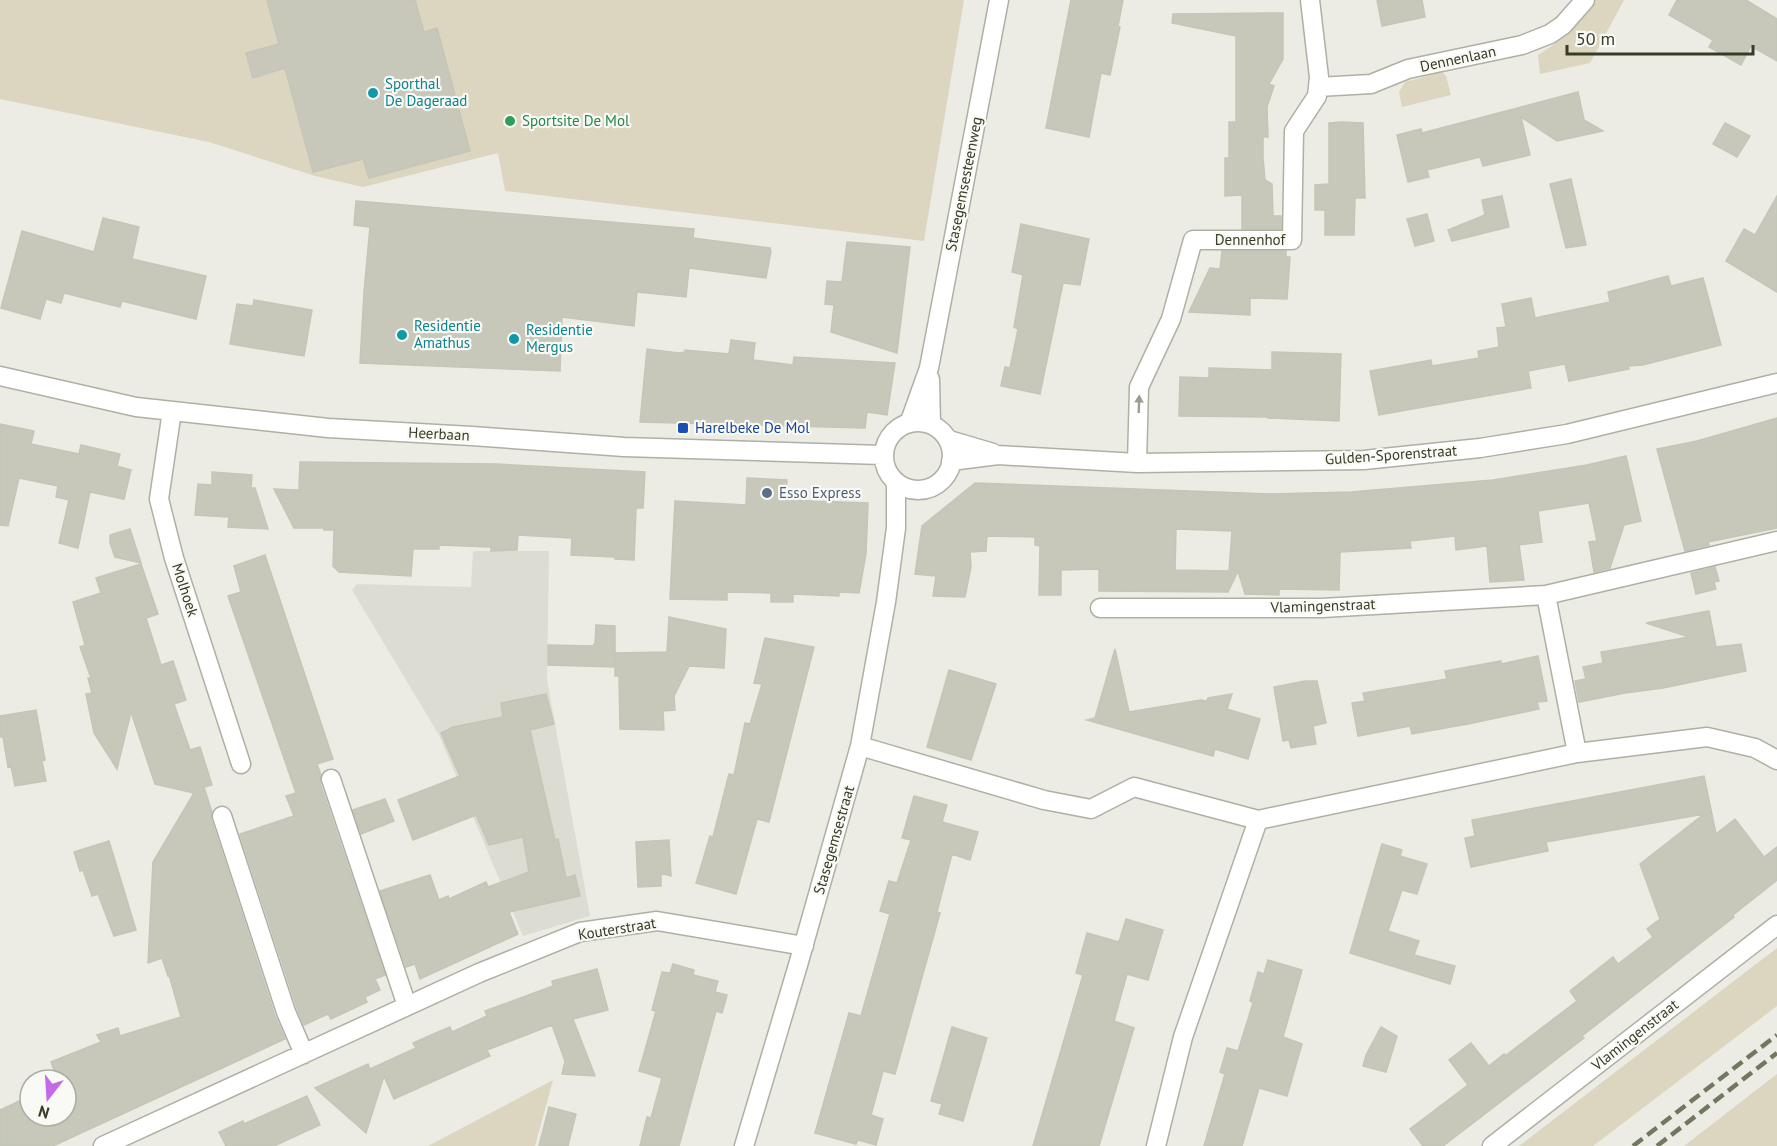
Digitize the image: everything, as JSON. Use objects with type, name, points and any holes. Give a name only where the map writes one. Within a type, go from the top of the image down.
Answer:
[{"type":"street","name":"Stasegemsesteenweg","points":[[910,421],[929,368],[999,0]]},
{"type":"street","points":[[1310,0],[1318,87]]},
{"type":"street","name":"Dennenlaan","points":[[1318,87],[1371,84],[1408,69],[1522,45],[1550,34],[1563,25],[1585,0]]},
{"type":"street","name":"Dennenhof","points":[[1137,463],[1139,387],[1171,319],[1193,240],[1292,240],[1294,130],[1317,96],[1318,87]]},
{"type":"street","name":"Stasegemsesteenweg","points":[[929,368],[931,424]]},
{"type":"street","name":"Heerbaan","points":[[0,376],[136,407],[328,428],[624,447],[882,455]]},
{"type":"street","name":"Gulden-Sporenstraat","points":[[951,461],[998,455],[1137,463],[1364,460],[1480,448],[1567,434],[1777,383]]},
{"type":"street","name":"Molhoek","points":[[172,411],[159,499],[174,558],[241,764]]},
{"type":"street","points":[[910,421],[931,424],[941,430],[949,440],[951,461],[946,476],[937,485],[925,490],[916,490],[896,483],[890,476],[882,455],[888,438],[896,429],[910,421]]},
{"type":"street","name":"Gulden-Sporenstraat","points":[[949,440],[998,455]]},
{"type":"street","name":"Stasegemsestraat","points":[[744,1146],[860,746],[886,602],[896,528],[896,483]]},
{"type":"street","name":"Stasegemsestraat","points":[[896,528],[916,490]]},
{"type":"street","name":"Vlamingenstraat","points":[[1100,608],[1322,608],[1546,595],[1777,541]]},
{"type":"street","points":[[1546,595],[1577,753]]},
{"type":"street","points":[[860,746],[1044,800],[1091,809],[1134,787],[1258,820],[1577,753],[1707,737],[1755,748],[1777,760]]},
{"type":"street","points":[[331,779],[407,1006]]},
{"type":"street","points":[[222,816],[286,1012],[304,1054]]},
{"type":"street","points":[[1156,1146],[1183,1037],[1258,820]]},
{"type":"street","name":"Kouterstraat","points":[[103,1146],[479,973],[580,932],[657,921],[804,945]]},
{"type":"street","name":"Vlamingenstraat","points":[[1492,1146],[1777,925]]},
{"type":"shaded area","name":"Sportsite De Mol","points":[[0,0],[964,0],[924,241],[505,191],[498,153],[363,187],[315,176],[209,142],[0,99]]},
{"type":"shaded area","points":[[1594,0],[1624,0],[1590,63],[1540,74],[1538,55],[1570,32]]},
{"type":"shaded area","points":[[1442,72],[1446,76],[1451,95],[1402,107],[1399,92],[1405,82]]},
{"type":"shaded area","points":[[473,551],[549,551],[547,680],[590,916],[523,936],[439,735],[352,590],[357,584],[471,587]]},
{"type":"shaded area","points":[[1777,948],[1777,1006],[1593,1146],[1519,1146]]},
{"type":"shaded area","points":[[1777,1074],[1777,1146],[1684,1146]]},
{"type":"shaded area","points":[[553,1080],[535,1146],[428,1146]]},
{"type":"building","name":"Sporthal De Dageraad","points":[[267,0],[415,0],[424,32],[437,28],[470,151],[369,178],[363,159],[313,172],[285,68],[253,78],[246,53],[279,44]]},
{"type":"building","points":[[1071,0],[1123,0],[1110,75],[1101,73],[1089,137],[1046,128]]},
{"type":"building","points":[[1377,0],[1422,0],[1425,17],[1382,26]]},
{"type":"building","points":[[1677,0],[1746,0],[1777,19],[1777,61],[1751,46],[1741,65],[1709,47],[1713,40],[1669,15]]},
{"type":"building","points":[[1283,13],[1283,59],[1269,84],[1274,86],[1267,107],[1268,137],[1263,137],[1265,180],[1272,184],[1273,216],[1281,216],[1281,229],[1242,229],[1242,195],[1225,196],[1225,158],[1229,158],[1229,122],[1236,122],[1236,36],[1172,23],[1173,14]]},
{"type":"building","points":[[1578,92],[1584,120],[1603,131],[1557,141],[1521,117],[1530,155],[1483,166],[1480,157],[1427,170],[1429,177],[1408,182],[1397,135],[1421,129],[1422,133]]},
{"type":"building","points":[[1329,123],[1363,123],[1365,198],[1355,198],[1354,235],[1325,235],[1325,210],[1315,210],[1315,185],[1329,184]]},
{"type":"building","points":[[1725,123],[1750,136],[1737,157],[1713,144]]},
{"type":"building","points":[[1571,179],[1586,245],[1566,248],[1550,184]]},
{"type":"building","points":[[1502,196],[1509,227],[1452,241],[1448,230],[1485,215],[1482,200]]},
{"type":"building","points":[[1777,196],[1777,292],[1726,261],[1744,229],[1755,235]]},
{"type":"building","points":[[356,201],[694,229],[693,238],[770,248],[771,251],[766,278],[689,268],[686,297],[637,292],[634,326],[562,317],[560,371],[360,363],[370,227],[354,225]]},
{"type":"building","points":[[1427,214],[1434,241],[1415,246],[1407,219]]},
{"type":"building","points":[[103,218],[139,227],[132,259],[206,276],[196,319],[122,301],[120,307],[64,293],[61,303],[46,299],[40,319],[1,308],[22,231],[94,252]]},
{"type":"building","points":[[1021,224],[1089,239],[1080,285],[1063,283],[1040,394],[1001,386],[1005,367],[1010,368],[1018,329],[1014,327],[1023,275],[1012,272]]},
{"type":"building","points":[[847,242],[910,247],[897,353],[831,332],[834,305],[825,304],[827,281],[842,282]]},
{"type":"building","points":[[1222,251],[1286,251],[1286,257],[1290,257],[1287,299],[1250,298],[1250,315],[1189,312],[1210,268],[1220,269]]},
{"type":"building","points":[[1668,276],[1671,286],[1703,278],[1721,345],[1643,365],[1628,366],[1629,369],[1569,381],[1565,364],[1528,371],[1531,388],[1379,415],[1370,371],[1431,360],[1432,366],[1479,358],[1478,351],[1499,347],[1497,328],[1506,327],[1502,304],[1531,298],[1535,318],[1610,302],[1608,292]]},
{"type":"building","points":[[254,300],[312,310],[304,356],[230,344],[237,304],[253,306]]},
{"type":"building","points":[[731,340],[755,343],[753,360],[793,365],[794,357],[895,363],[887,415],[867,412],[865,428],[640,422],[647,349],[679,353],[685,350],[729,354]]},
{"type":"building","points":[[1272,352],[1341,354],[1339,421],[1179,416],[1180,377],[1209,378],[1209,368],[1272,370]]},
{"type":"building","points":[[1777,418],[1777,528],[1708,542],[1709,545],[1685,551],[1657,449],[1697,441]]},
{"type":"building","points":[[0,424],[34,431],[31,444],[79,454],[81,445],[120,454],[117,466],[131,470],[124,499],[90,492],[78,548],[59,543],[69,500],[56,497],[58,486],[19,478],[8,526],[0,525]]},
{"type":"building","points":[[1626,456],[1641,521],[1624,525],[1610,568],[1594,572],[1589,542],[1597,541],[1589,503],[1538,511],[1542,542],[1519,545],[1524,580],[1490,582],[1487,546],[1456,550],[1455,536],[1410,541],[1411,548],[1340,552],[1339,590],[1279,589],[1279,595],[1245,594],[1238,571],[1228,592],[1099,591],[1099,569],[1061,570],[1061,595],[1039,595],[1040,546],[1035,545],[1035,537],[987,536],[986,551],[970,552],[971,567],[965,597],[933,596],[936,576],[915,574],[922,526],[975,483],[1270,494],[1351,492],[1493,480],[1587,465]],"holes":[[[1176,529],[1232,531],[1229,571],[1175,570]]]},
{"type":"building","points":[[300,462],[496,464],[645,472],[643,508],[636,508],[634,560],[571,555],[572,538],[518,535],[517,550],[491,551],[491,547],[439,545],[439,549],[413,549],[411,576],[339,572],[333,566],[334,530],[294,528],[274,489],[299,490]]},
{"type":"building","points":[[212,472],[252,475],[251,488],[255,488],[268,529],[228,527],[229,517],[195,515],[198,484],[212,485]]},
{"type":"building","points":[[747,478],[787,480],[786,500],[868,503],[866,554],[859,593],[839,592],[839,596],[793,594],[793,602],[771,602],[771,593],[727,592],[727,600],[670,599],[675,501],[746,505]]},
{"type":"building","points":[[130,529],[141,563],[115,557],[110,543],[110,535]]},
{"type":"building","points":[[265,555],[333,759],[317,764],[321,775],[320,783],[385,975],[375,979],[380,990],[365,997],[367,1002],[331,1019],[328,1014],[304,1025],[240,834],[294,816],[286,796],[296,793],[228,596],[241,592],[234,566]]},
{"type":"building","points":[[141,564],[158,614],[146,618],[161,665],[173,661],[186,700],[174,704],[190,750],[200,747],[212,785],[204,787],[212,812],[211,819],[275,1016],[285,1039],[53,1146],[0,1146],[0,1110],[18,1102],[18,1128],[78,1128],[78,1068],[53,1068],[51,1062],[101,1042],[97,1035],[118,1028],[120,1036],[181,1017],[162,958],[148,963],[153,862],[194,793],[155,784],[131,712],[117,769],[94,733],[86,694],[92,693],[88,678],[91,678],[80,647],[85,645],[73,602],[101,593],[96,578]]},
{"type":"building","points":[[1715,567],[1719,581],[1714,582],[1716,589],[1696,594],[1691,573]]},
{"type":"building","points":[[1709,611],[1716,647],[1741,644],[1746,671],[1579,702],[1575,681],[1586,679],[1583,667],[1603,663],[1601,652],[1689,637],[1646,623]]},
{"type":"building","points":[[669,617],[726,629],[724,668],[689,666],[674,696],[675,710],[663,711],[664,730],[620,729],[619,676],[615,676],[615,653],[667,652]]},
{"type":"building","points":[[596,625],[615,626],[615,667],[548,665],[548,645],[594,646]]},
{"type":"building","points":[[765,638],[814,647],[769,822],[757,819],[736,894],[696,883],[710,836],[713,837],[729,774],[734,775],[745,723],[750,724],[762,684],[754,683]]},
{"type":"building","points":[[1115,649],[1129,712],[1201,700],[1207,701],[1208,698],[1232,694],[1227,709],[1260,719],[1248,759],[1215,749],[1213,756],[1087,720],[1095,718]]},
{"type":"building","points":[[1538,656],[1547,701],[1537,702],[1539,709],[1412,734],[1410,726],[1358,736],[1352,703],[1365,701],[1363,693],[1447,679],[1445,671],[1501,661],[1501,664]]},
{"type":"building","points":[[949,670],[996,684],[971,760],[927,747]]},
{"type":"building","points":[[1317,681],[1326,723],[1313,726],[1316,744],[1291,748],[1289,740],[1283,741],[1274,687]]},
{"type":"building","points":[[546,694],[554,724],[530,730],[566,878],[575,875],[580,896],[509,912],[518,934],[420,979],[415,964],[406,967],[380,891],[430,875],[439,900],[448,896],[449,899],[486,882],[488,887],[529,872],[523,837],[489,845],[476,815],[413,840],[398,800],[460,776],[441,733],[453,727],[503,717],[501,703]]},
{"type":"building","points":[[36,710],[45,760],[42,761],[46,781],[15,786],[11,766],[8,767],[3,737],[0,737],[0,716]]},
{"type":"building","points":[[1704,776],[1716,834],[1735,819],[1764,857],[1777,847],[1777,880],[1733,915],[1734,917],[1582,1036],[1584,1038],[1443,1146],[1423,1146],[1410,1129],[1468,1085],[1449,1060],[1471,1043],[1489,1066],[1577,1001],[1570,991],[1613,957],[1618,964],[1653,937],[1647,929],[1660,919],[1640,864],[1704,814],[1546,842],[1548,851],[1471,867],[1465,838],[1475,836],[1472,820]]},
{"type":"building","points":[[914,796],[947,805],[942,822],[978,832],[970,860],[952,854],[937,912],[940,913],[895,1074],[883,1071],[871,1115],[883,1119],[876,1145],[858,1140],[856,1144],[815,1133],[849,1013],[861,1016],[890,914],[880,911],[889,881],[897,883],[911,840],[902,838]]},
{"type":"building","points":[[385,799],[394,821],[361,834],[353,810]]},
{"type":"building","points":[[669,840],[671,876],[661,873],[661,886],[638,887],[636,842]]},
{"type":"building","points":[[109,841],[136,930],[114,936],[98,894],[92,896],[74,852]]},
{"type":"building","points":[[1382,844],[1402,850],[1400,856],[1427,864],[1417,894],[1402,890],[1388,931],[1419,941],[1414,955],[1455,966],[1450,984],[1350,953]]},
{"type":"building","points":[[1126,919],[1163,930],[1148,980],[1127,974],[1114,1021],[1134,1028],[1099,1146],[1033,1146],[1083,975],[1076,973],[1087,933],[1119,942]]},
{"type":"building","points":[[1268,960],[1302,970],[1283,1037],[1302,1044],[1287,1096],[1259,1088],[1242,1146],[1204,1146],[1225,1074],[1220,1072],[1227,1048],[1238,1051],[1253,1003],[1250,1001],[1258,972],[1264,974]]},
{"type":"building","points":[[673,964],[694,970],[693,975],[718,981],[715,992],[727,995],[722,1013],[716,1011],[679,1146],[640,1146],[647,1117],[651,1118],[662,1078],[639,1071],[656,1011],[652,1010],[662,972],[670,973]]},
{"type":"building","points":[[597,969],[608,1010],[573,1019],[595,1076],[562,1074],[565,1061],[552,1025],[487,1050],[490,1056],[394,1099],[384,1076],[366,1133],[315,1088],[368,1064],[370,1069],[416,1048],[413,1043],[450,1027],[452,1032],[487,1016],[485,1011],[553,986],[552,981]]},
{"type":"building","points":[[952,1027],[987,1038],[963,1121],[939,1114],[942,1104],[931,1101]]},
{"type":"building","points":[[1381,1027],[1397,1036],[1386,1072],[1363,1066],[1366,1055]]},
{"type":"building","points":[[307,1096],[320,1125],[274,1146],[226,1146],[219,1132],[243,1121],[244,1124]]},
{"type":"building","points":[[549,1107],[576,1114],[568,1146],[539,1146]]},
{"type":"railway","points":[[1633,1146],[1777,1035]]},
{"type":"railway","points":[[1657,1146],[1777,1053]]},
{"type":"place","name":"Sporthal De Dageraad","points":[[373,93]]},
{"type":"place","name":"Sportsite De Mol","points":[[510,121]]},
{"type":"place","name":"Residentie Amathus","points":[[402,335]]},
{"type":"place","name":"Residentie Mergus","points":[[514,339]]},
{"type":"place","name":"Harelbeke De Mol","points":[[683,428]]},
{"type":"place","name":"Esso Express","points":[[767,493]]}]
